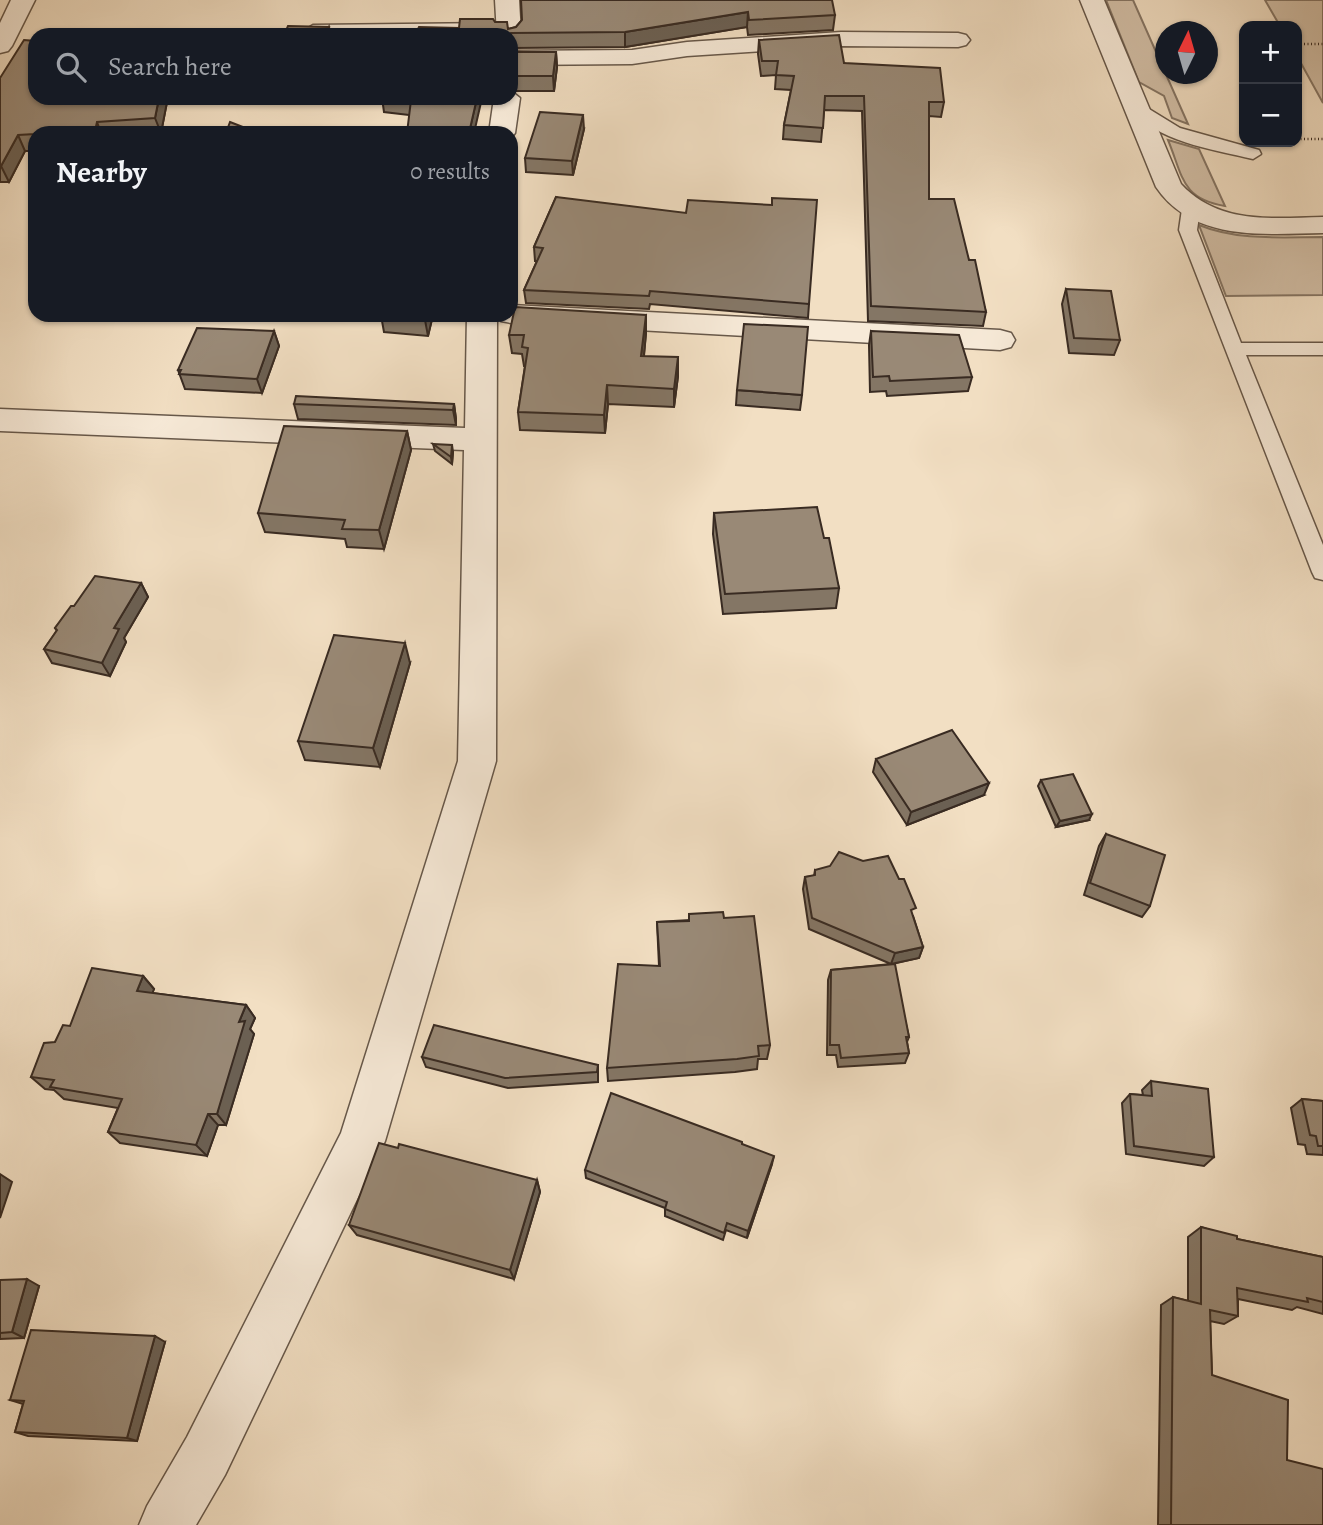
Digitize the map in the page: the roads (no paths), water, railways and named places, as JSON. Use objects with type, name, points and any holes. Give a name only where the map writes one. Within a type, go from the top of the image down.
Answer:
[{"type":"street","points":[[0,46],[23,0]]},
{"type":"street","points":[[508,0],[509,28]]},
{"type":"street","points":[[1092,0],[1177,199],[1191,209],[1230,223],[1323,225]]},
{"type":"street","points":[[518,48],[632,57],[687,49],[841,39],[958,40]]},
{"type":"street","points":[[503,126],[506,105]]},
{"type":"street","points":[[518,314],[659,320],[843,334],[1000,340]]},
{"type":"street","points":[[166,1525],[206,1456],[362,1141],[477,761],[482,322]]},
{"type":"street","points":[[0,419],[481,440]]},
{"type":"lane","points":[[1136,106],[1146,118],[1166,128],[1252,154]]},
{"type":"lane","points":[[1191,209],[1188,230],[1323,572]]},
{"type":"lane","points":[[1234,349],[1323,349]]}]
